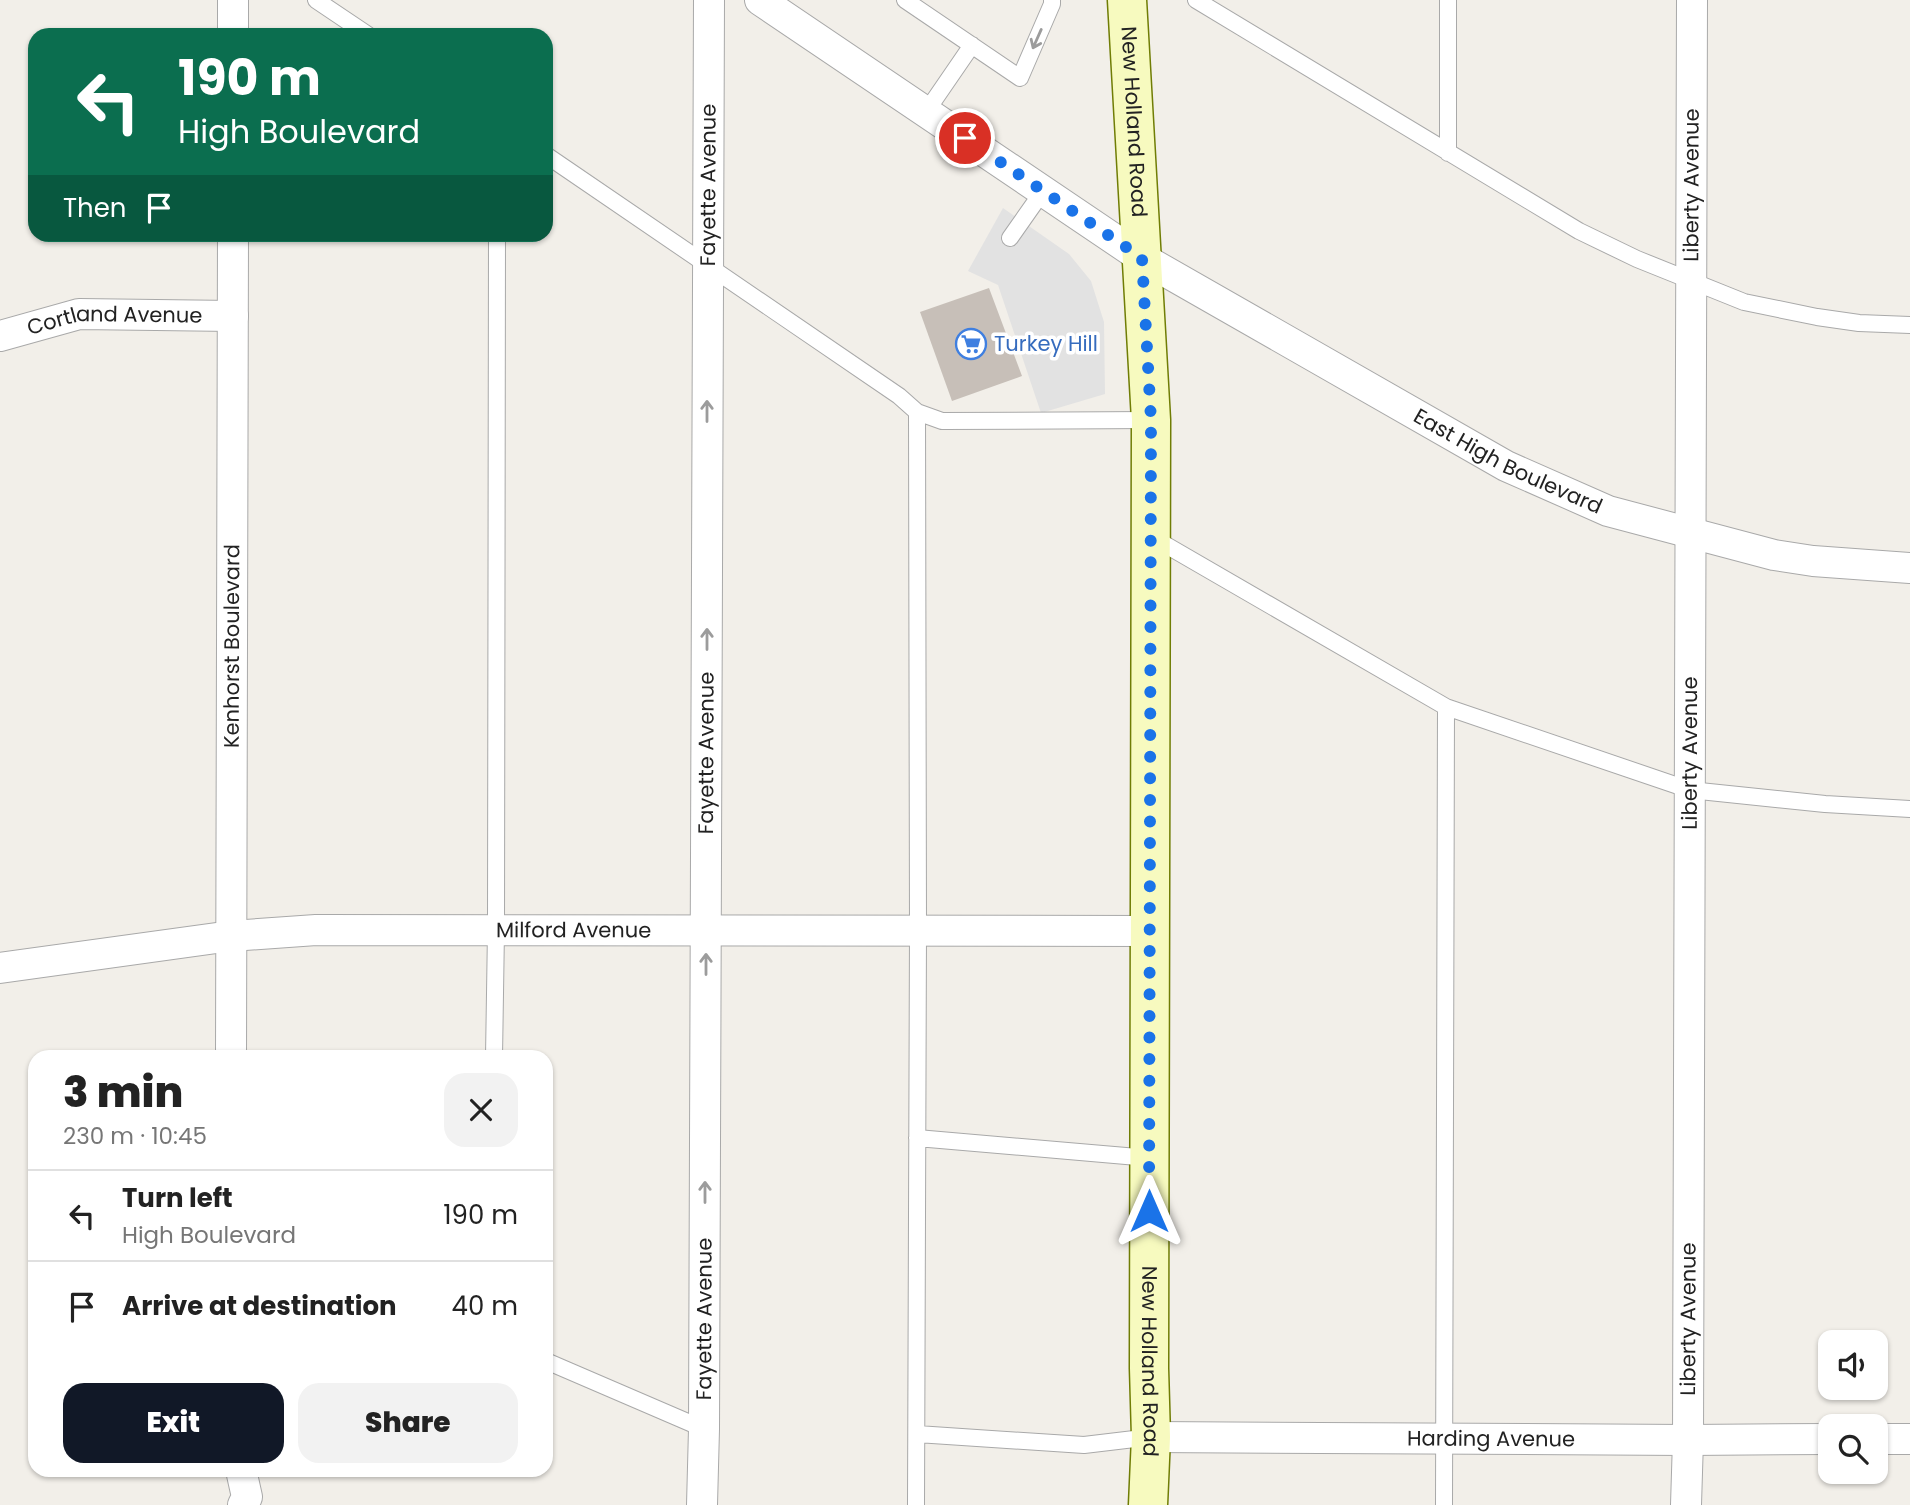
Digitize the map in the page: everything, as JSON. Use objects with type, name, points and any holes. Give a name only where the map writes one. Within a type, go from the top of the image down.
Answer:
[{"type":"main road","name":"New Holland Road","points":[[1127,0],[1151,420],[1151,1437],[1148,1505]]},
{"type":"street","points":[[233,0],[233,28]]},
{"type":"street","name":"Fayette Avenue","points":[[702,1505],[709,0]]},
{"type":"street","name":"East High Boulevard","points":[[760,0],[1142,258],[1506,466],[1608,511],[1690,533],[1787,557],[1910,568]]},
{"type":"street","name":"Liberty Avenue","points":[[1686,1505],[1692,0]]},
{"type":"street","name":"Kenhorst Boulevard","points":[[230,1050],[233,242]]},
{"type":"street","name":"Cortland Avenue","points":[[0,336],[79,314],[233,316]]},
{"type":"street","name":"Milford Avenue","points":[[0,968],[231,936],[316,929],[1150,931]]},
{"type":"street","name":"Harding Avenue","points":[[1151,1437],[1818,1440]]},
{"type":"street","points":[[1888,1439],[1910,1439]]},
{"type":"lane","points":[[316,0],[358,28]]},
{"type":"lane","points":[[905,0],[1020,78],[1052,0]]},
{"type":"lane","points":[[1196,0],[1579,231],[1637,259],[1744,302],[1859,323],[1910,325]]},
{"type":"lane","points":[[1448,0],[1448,153]]},
{"type":"lane","points":[[926,112],[972,45]]},
{"type":"lane","points":[[553,160],[899,396],[917,412],[942,421],[1151,420]]},
{"type":"lane","points":[[1010,238],[1043,191]]},
{"type":"lane","points":[[494,1050],[497,242]]},
{"type":"lane","points":[[916,1505],[917,412]]},
{"type":"lane","points":[[1150,536],[1446,707],[1690,790],[1825,804],[1910,808]]},
{"type":"lane","points":[[1444,1505],[1446,707]]},
{"type":"lane","points":[[917,1138],[1150,1158]]},
{"type":"lane","points":[[553,1364],[704,1429]]},
{"type":"lane","points":[[917,1434],[1084,1445],[1151,1437]]},
{"type":"shaded area","points":[[1003,208],[1069,254],[1091,281],[1104,322],[1105,394],[1041,413],[998,285],[968,271]]},
{"type":"building","name":"Turkey Hill","points":[[989,288],[1022,376],[952,401],[920,312]]},
{"type":"place","name":"Turkey Hill","points":[[971,344]]},
{"type":"route","points":[[965,138],[1142,258],[1151,420],[1149,1211]]}]
